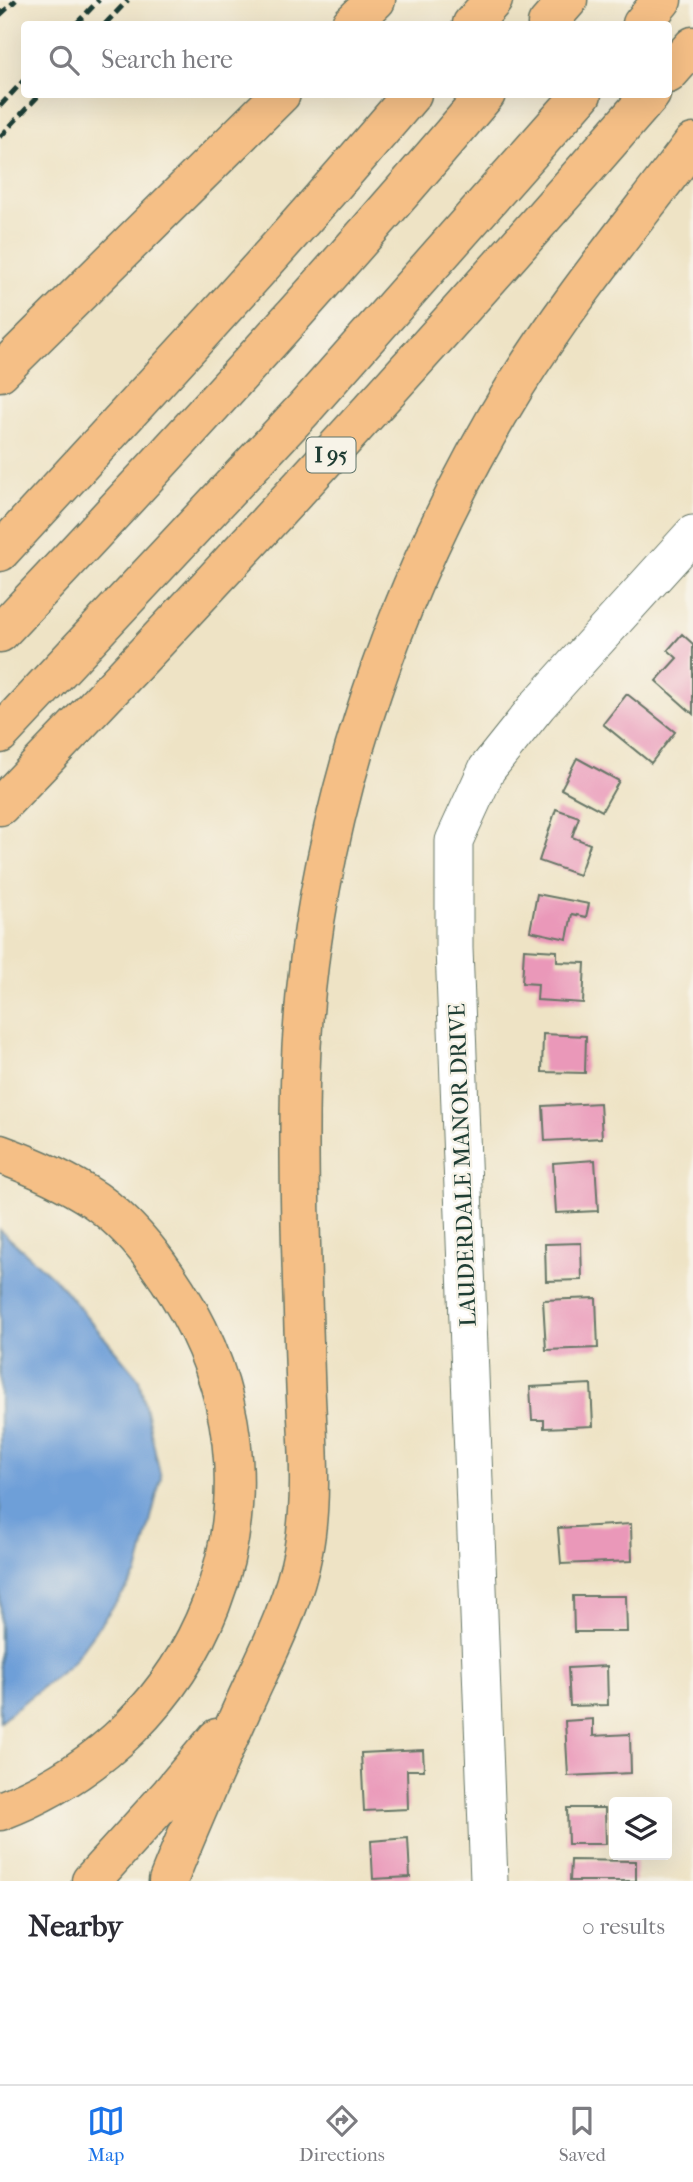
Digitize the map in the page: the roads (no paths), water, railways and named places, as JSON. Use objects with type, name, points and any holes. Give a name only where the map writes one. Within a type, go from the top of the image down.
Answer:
[{"type":"highway","points":[[354,21],[376,0]]},
{"type":"highway","points":[[475,21],[493,0]]},
{"type":"highway","points":[[550,21],[568,0]]},
{"type":"highway","points":[[644,21],[662,0]]},
{"type":"highway","points":[[672,70],[693,46]]},
{"type":"highway","points":[[0,372],[277,98]]},
{"type":"highway","points":[[0,552],[343,176],[409,98]]},
{"type":"highway","points":[[0,633],[267,344],[483,98]]},
{"type":"highway","points":[[0,734],[303,410],[578,98]]},
{"type":"highway","name":"I 95","points":[[0,806],[342,443],[648,98]]},
{"type":"highway","points":[[168,1881],[280,1628],[303,1553],[308,1513],[300,1176],[301,1050],[306,992],[326,869],[351,762],[400,617],[433,540],[467,471],[541,347],[693,143]]},
{"type":"highway","points":[[0,1154],[41,1170],[96,1201],[125,1226],[172,1283],[213,1361],[225,1404],[232,1445],[234,1491],[224,1565],[214,1597],[188,1654],[172,1680],[136,1721],[97,1758],[68,1779],[0,1811]]},
{"type":"highway","points":[[91,1881],[170,1794],[247,1699]]},
{"type":"street","name":"LAUDERDALE MANOR DRIVE","points":[[488,1881],[454,948],[454,841],[488,769],[496,758],[538,705],[693,534]]},
{"type":"water","points":[[0,1230],[58,1282],[139,1379],[161,1478],[137,1574],[70,1665],[0,1721]]},
{"type":"railway","points":[[0,15],[16,0]]},
{"type":"railway","points":[[79,21],[99,0]]},
{"type":"railway","points":[[108,21],[128,0]]},
{"type":"railway","points":[[0,106],[21,83]]},
{"type":"railway","points":[[0,137],[36,98]]}]
